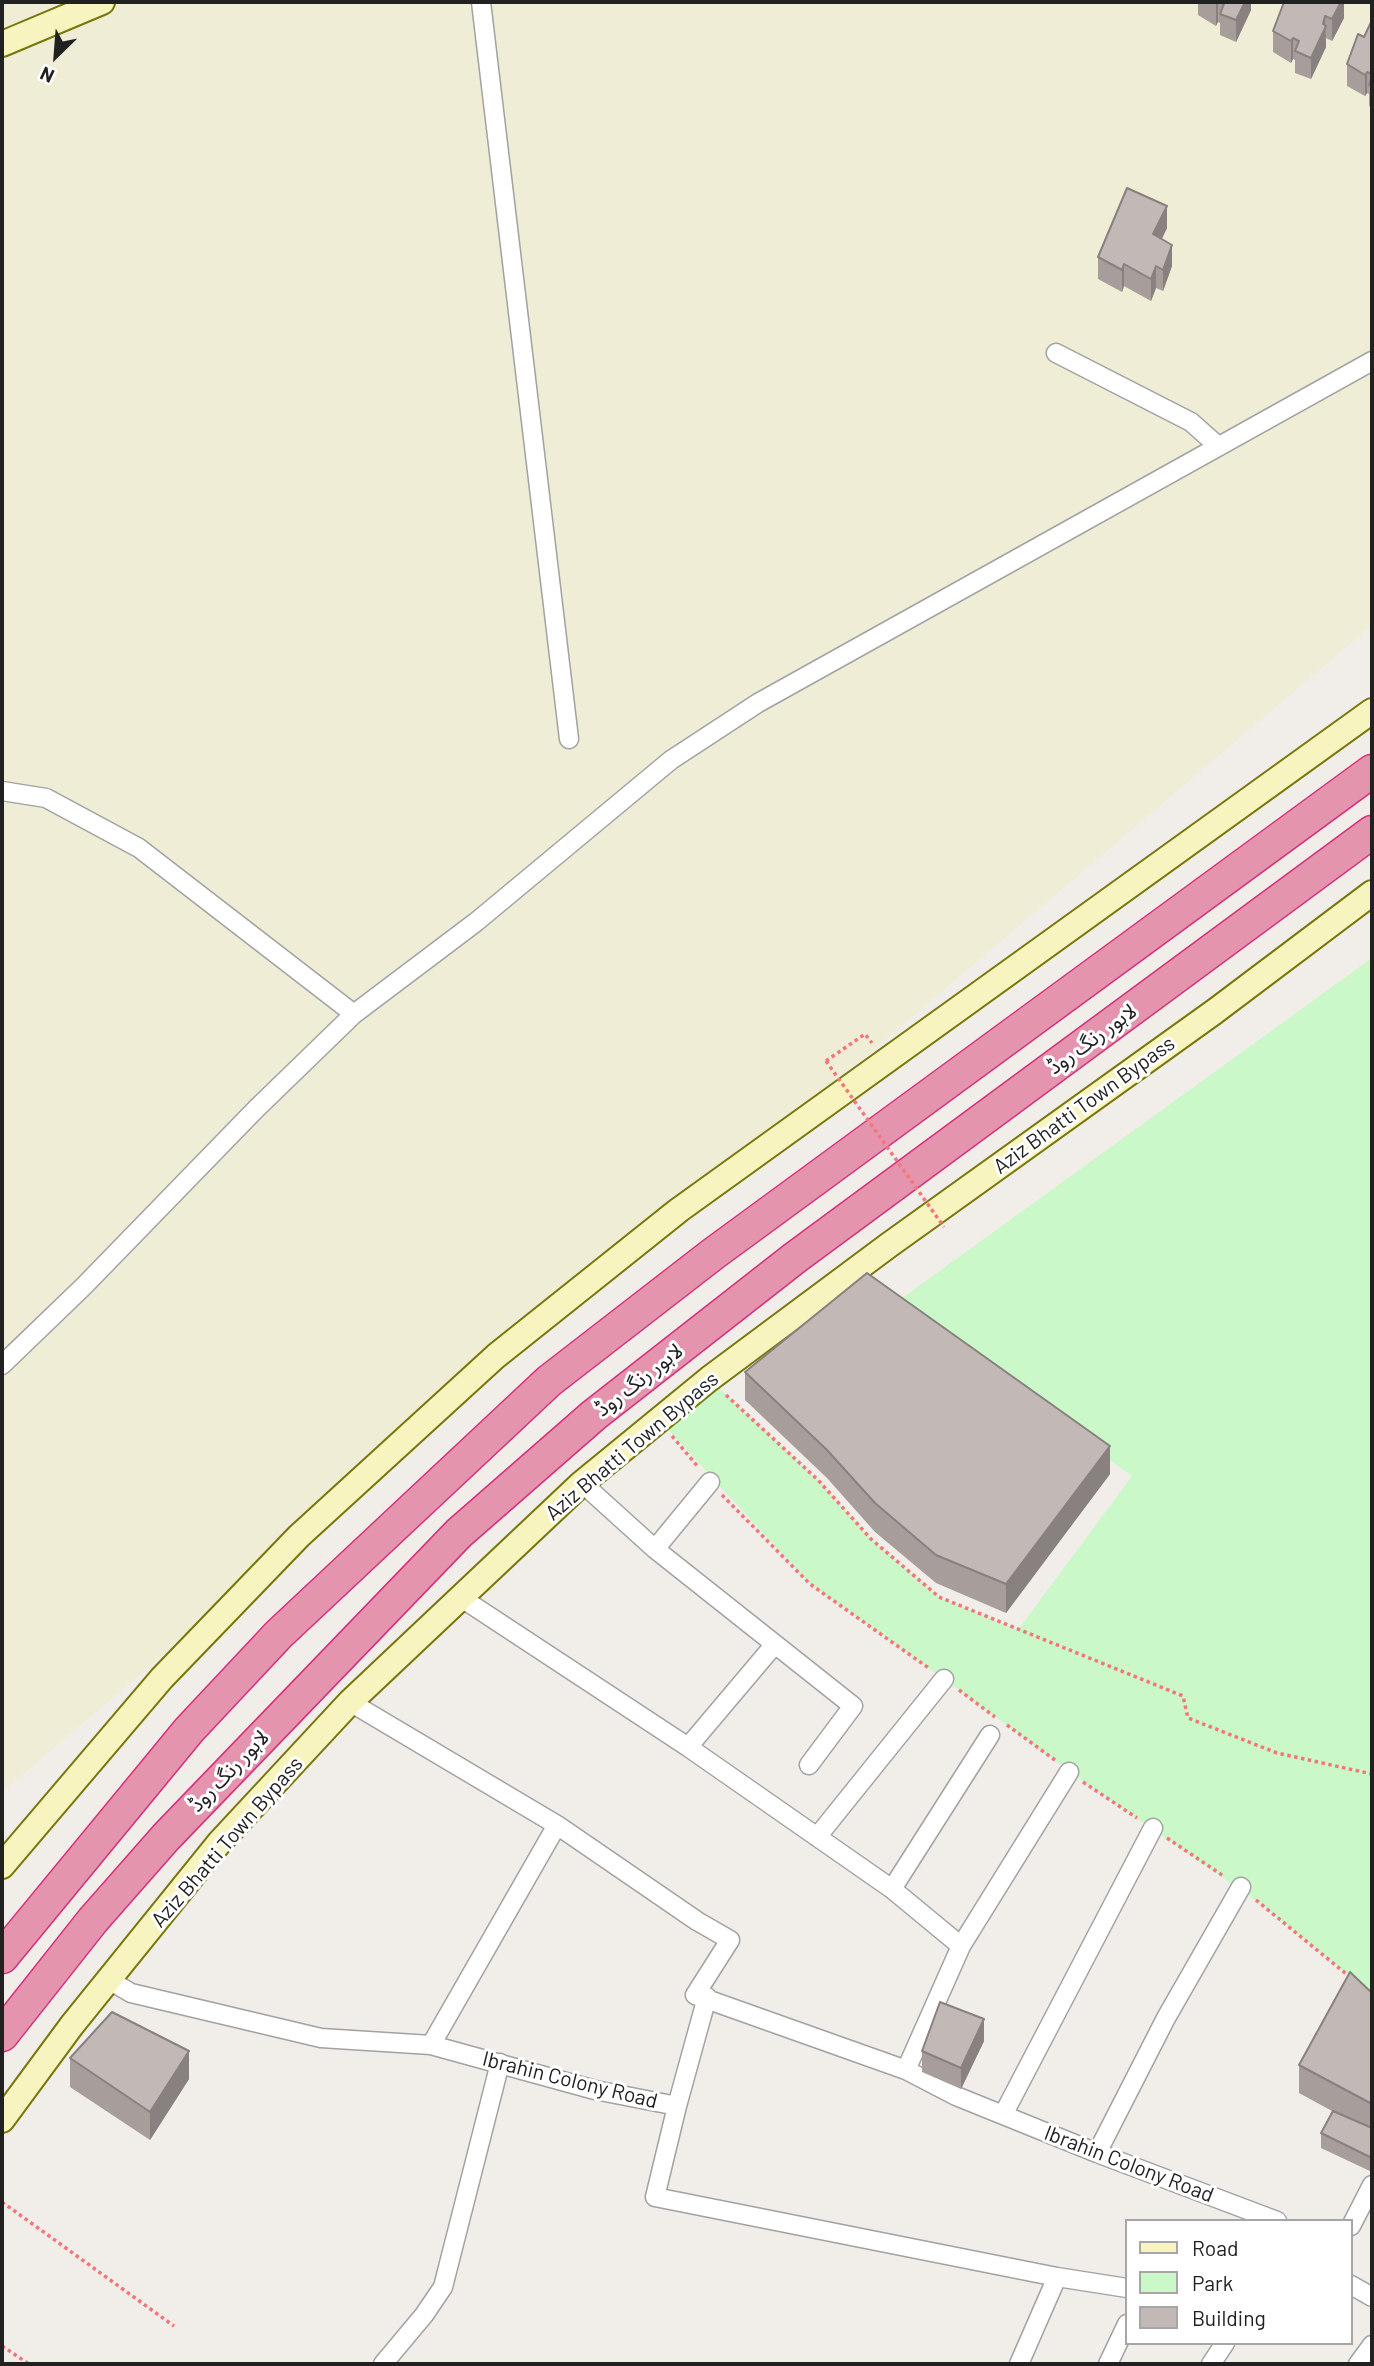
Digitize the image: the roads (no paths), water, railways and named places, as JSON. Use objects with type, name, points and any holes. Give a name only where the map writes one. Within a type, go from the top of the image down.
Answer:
[{"type":"highway","points":[[2,1957],[190,1730],[279,1634],[549,1381],[712,1254],[1372,771]]},
{"type":"highway","name":"لاہور رنگ روڈ","points":[[2,2035],[93,1920],[166,1837],[469,1524],[594,1415],[796,1257],[1372,832]]},
{"type":"street","points":[[2,44],[102,2]]},
{"type":"street","points":[[481,2],[569,739]]},
{"type":"street","points":[[1056,353],[1191,422],[1218,446]]},
{"type":"street","points":[[2,1365],[354,1014],[476,922],[671,760],[736,717],[1372,361]]},
{"type":"street","points":[[2,1866],[162,1678],[299,1536],[496,1356],[679,1210],[1372,711]]},
{"type":"street","points":[[2,791],[46,798],[139,848],[354,1014]]},
{"type":"street","name":"Aziz Bhatti Town Bypass","points":[[2,2120],[72,2025],[219,1843],[351,1702],[582,1483],[709,1379],[889,1245],[1203,1020],[1372,893]]},
{"type":"street","points":[[655,1549],[710,1482]]},
{"type":"street","points":[[582,1483],[655,1549],[853,1706],[809,1765]]},
{"type":"street","points":[[460,1597],[688,1747],[892,1889],[961,1946]]},
{"type":"street","points":[[688,1747],[775,1644]]},
{"type":"street","points":[[817,1837],[944,1679]]},
{"type":"street","points":[[351,1702],[557,1825],[730,1940],[695,1995],[707,1997],[677,2106]]},
{"type":"street","points":[[892,1889],[990,1735]]},
{"type":"street","points":[[906,2070],[961,1946],[1069,1772]]},
{"type":"street","points":[[431,2045],[557,1825]]},
{"type":"street","points":[[1003,2115],[1153,1828]]},
{"type":"street","points":[[1097,2153],[1166,2018],[1241,1887]]},
{"type":"street","name":"Ibrahin Colony Road","points":[[108,1980],[131,1993],[321,2038],[431,2045],[595,2090],[677,2106],[655,2197],[1057,2277],[1126,2288]]},
{"type":"street","name":"Ibrahin Colony Road","points":[[707,1997],[906,2070],[956,2096],[1272,2219]]},
{"type":"street","points":[[383,2364],[424,2315],[443,2287],[500,2063]]},
{"type":"street","points":[[1353,2222],[1372,2185]]},
{"type":"street","points":[[1019,2364],[1057,2277]]},
{"type":"street","points":[[1353,2286],[1372,2297]]},
{"type":"street","points":[[1108,2364],[1126,2326]]},
{"type":"street","points":[[1212,2364],[1224,2345]]},
{"type":"street","points":[[1358,2364],[1372,2345]]}]
